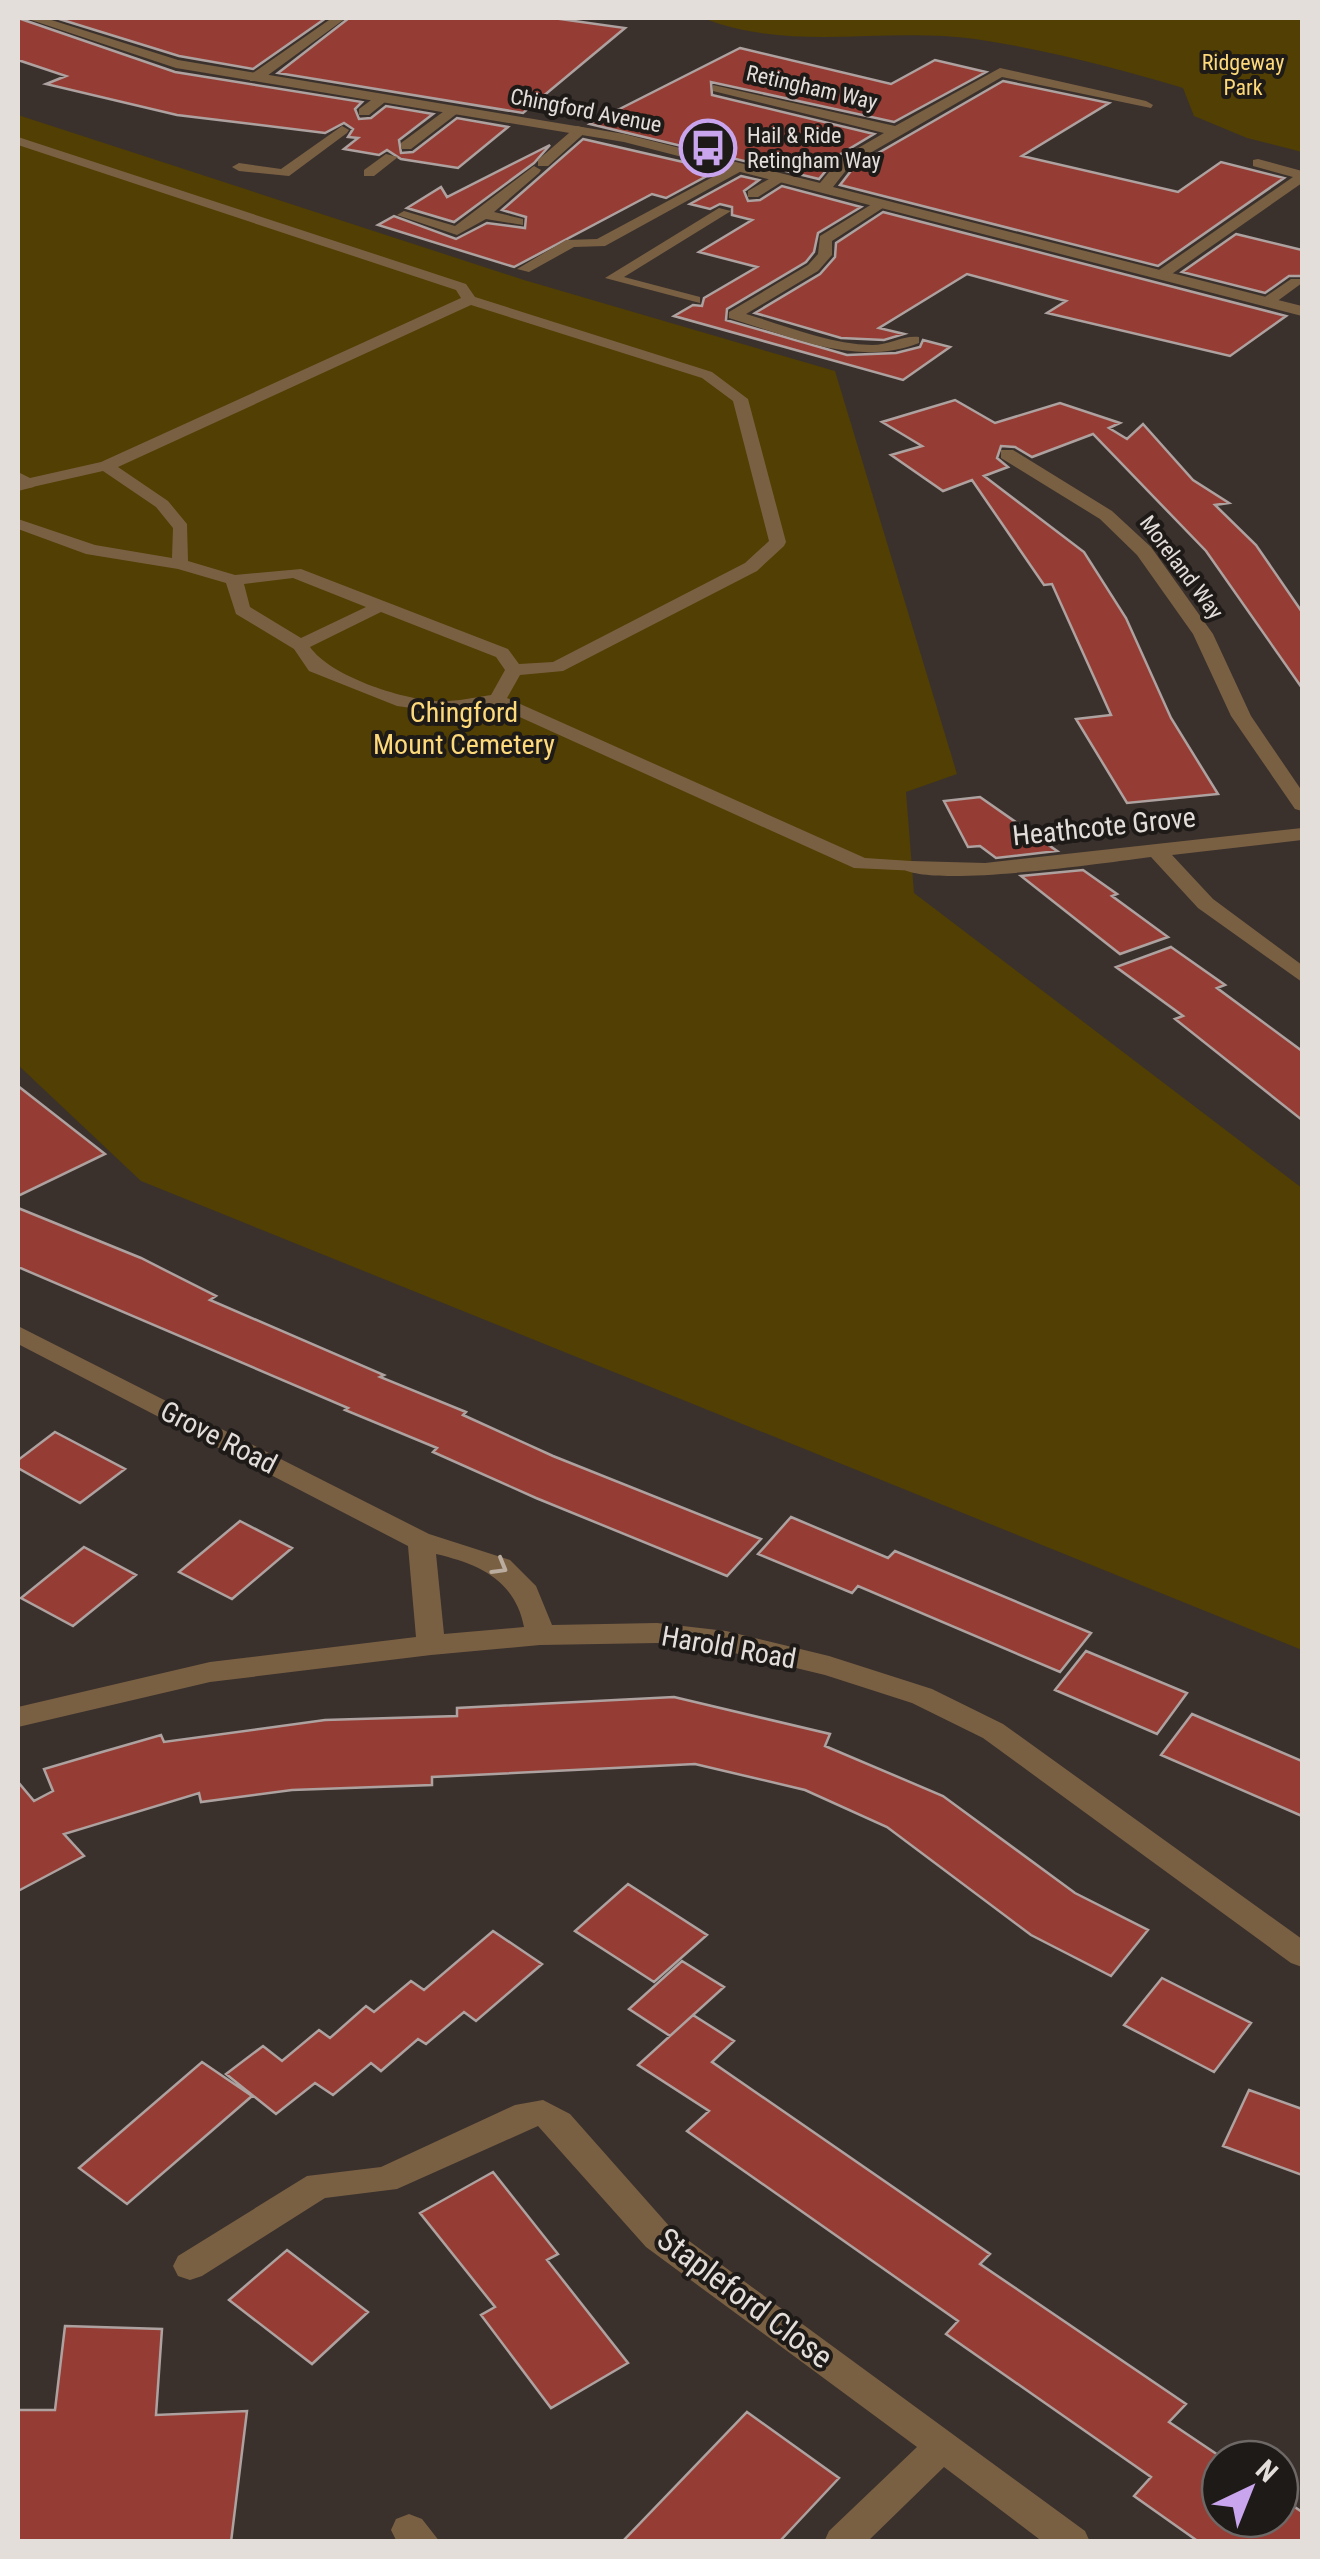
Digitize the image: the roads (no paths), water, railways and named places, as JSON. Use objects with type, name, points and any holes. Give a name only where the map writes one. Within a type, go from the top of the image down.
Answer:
[{"type":"street","name":"Chingford Avenue","points":[[32,18],[132,53],[255,78],[582,129],[1302,311]]},
{"type":"street","name":"Retingham Way","points":[[823,189],[846,161],[1000,72],[1146,105]]},
{"type":"street","name":"Retingham Way","points":[[718,88],[896,131]]},
{"type":"street","name":"Moreland Way","points":[[1006,454],[1106,515],[1144,551],[1203,634],[1241,716],[1302,805]]},
{"type":"street","name":"Heathcote Grove","points":[[911,867],[985,869],[1302,834]]},
{"type":"street","points":[[1157,850],[1174,876],[1201,901],[1302,974]]},
{"type":"street","name":"Grove Road","points":[[18,1334],[420,1541],[476,1554],[516,1577],[536,1607],[540,1635]]},
{"type":"street","points":[[420,1541],[430,1646]]},
{"type":"street","name":"Harold Road","points":[[18,1718],[210,1672],[430,1646],[540,1635],[656,1633],[726,1640],[829,1666],[922,1696],[994,1731],[1302,1955]]},
{"type":"street","name":"Stapleford Close","points":[[190,2266],[318,2185],[385,2180],[526,2114],[543,2114],[560,2123],[658,2237],[1072,2542]]},
{"type":"street","points":[[842,2542],[942,2446]]},
{"type":"lane","points":[[255,78],[340,18]]},
{"type":"lane","points":[[364,112],[383,98]]},
{"type":"lane","points":[[406,146],[456,109]]},
{"type":"lane","points":[[404,215],[458,230],[484,214],[582,129]]},
{"type":"lane","points":[[239,168],[284,173],[342,130]]},
{"type":"lane","points":[[18,142],[461,287],[470,300],[707,375],[740,399],[778,542],[751,567],[558,667],[514,670]]},
{"type":"lane","points":[[370,173],[391,157]]},
{"type":"lane","points":[[1258,164],[1302,176]]},
{"type":"lane","points":[[524,269],[571,243],[600,243],[740,168]]},
{"type":"lane","points":[[1161,275],[1302,176]]},
{"type":"lane","points":[[754,194],[780,178]]},
{"type":"lane","points":[[882,204],[824,239],[826,255],[814,268],[734,315],[867,351],[896,351],[914,340]]},
{"type":"lane","points":[[695,300],[612,278],[724,211]]},
{"type":"lane","points":[[484,214],[518,222]]},
{"type":"lane","points":[[1268,302],[1296,282]]},
{"type":"lane","points":[[21,482],[106,466],[470,300]]},
{"type":"lane","points":[[106,466],[162,504],[181,528],[180,564]]},
{"type":"lane","points":[[18,524],[92,550],[180,564],[234,580],[295,573],[502,653],[514,670]]},
{"type":"lane","points":[[234,580],[242,610],[300,645],[315,666],[404,702],[440,707],[497,700],[861,864],[911,867]]},
{"type":"lane","points":[[300,645],[381,606]]},
{"type":"lane","points":[[497,700],[514,670]]},
{"type":"place","name":"Hail & Ride Retingham Way","points":[[708,148]]},
{"type":"park label","name":"Ridgeway Park","points":[[1243,74]]},
{"type":"park label","name":"Chingford Mount Cemetery","points":[[464,728]]}]
